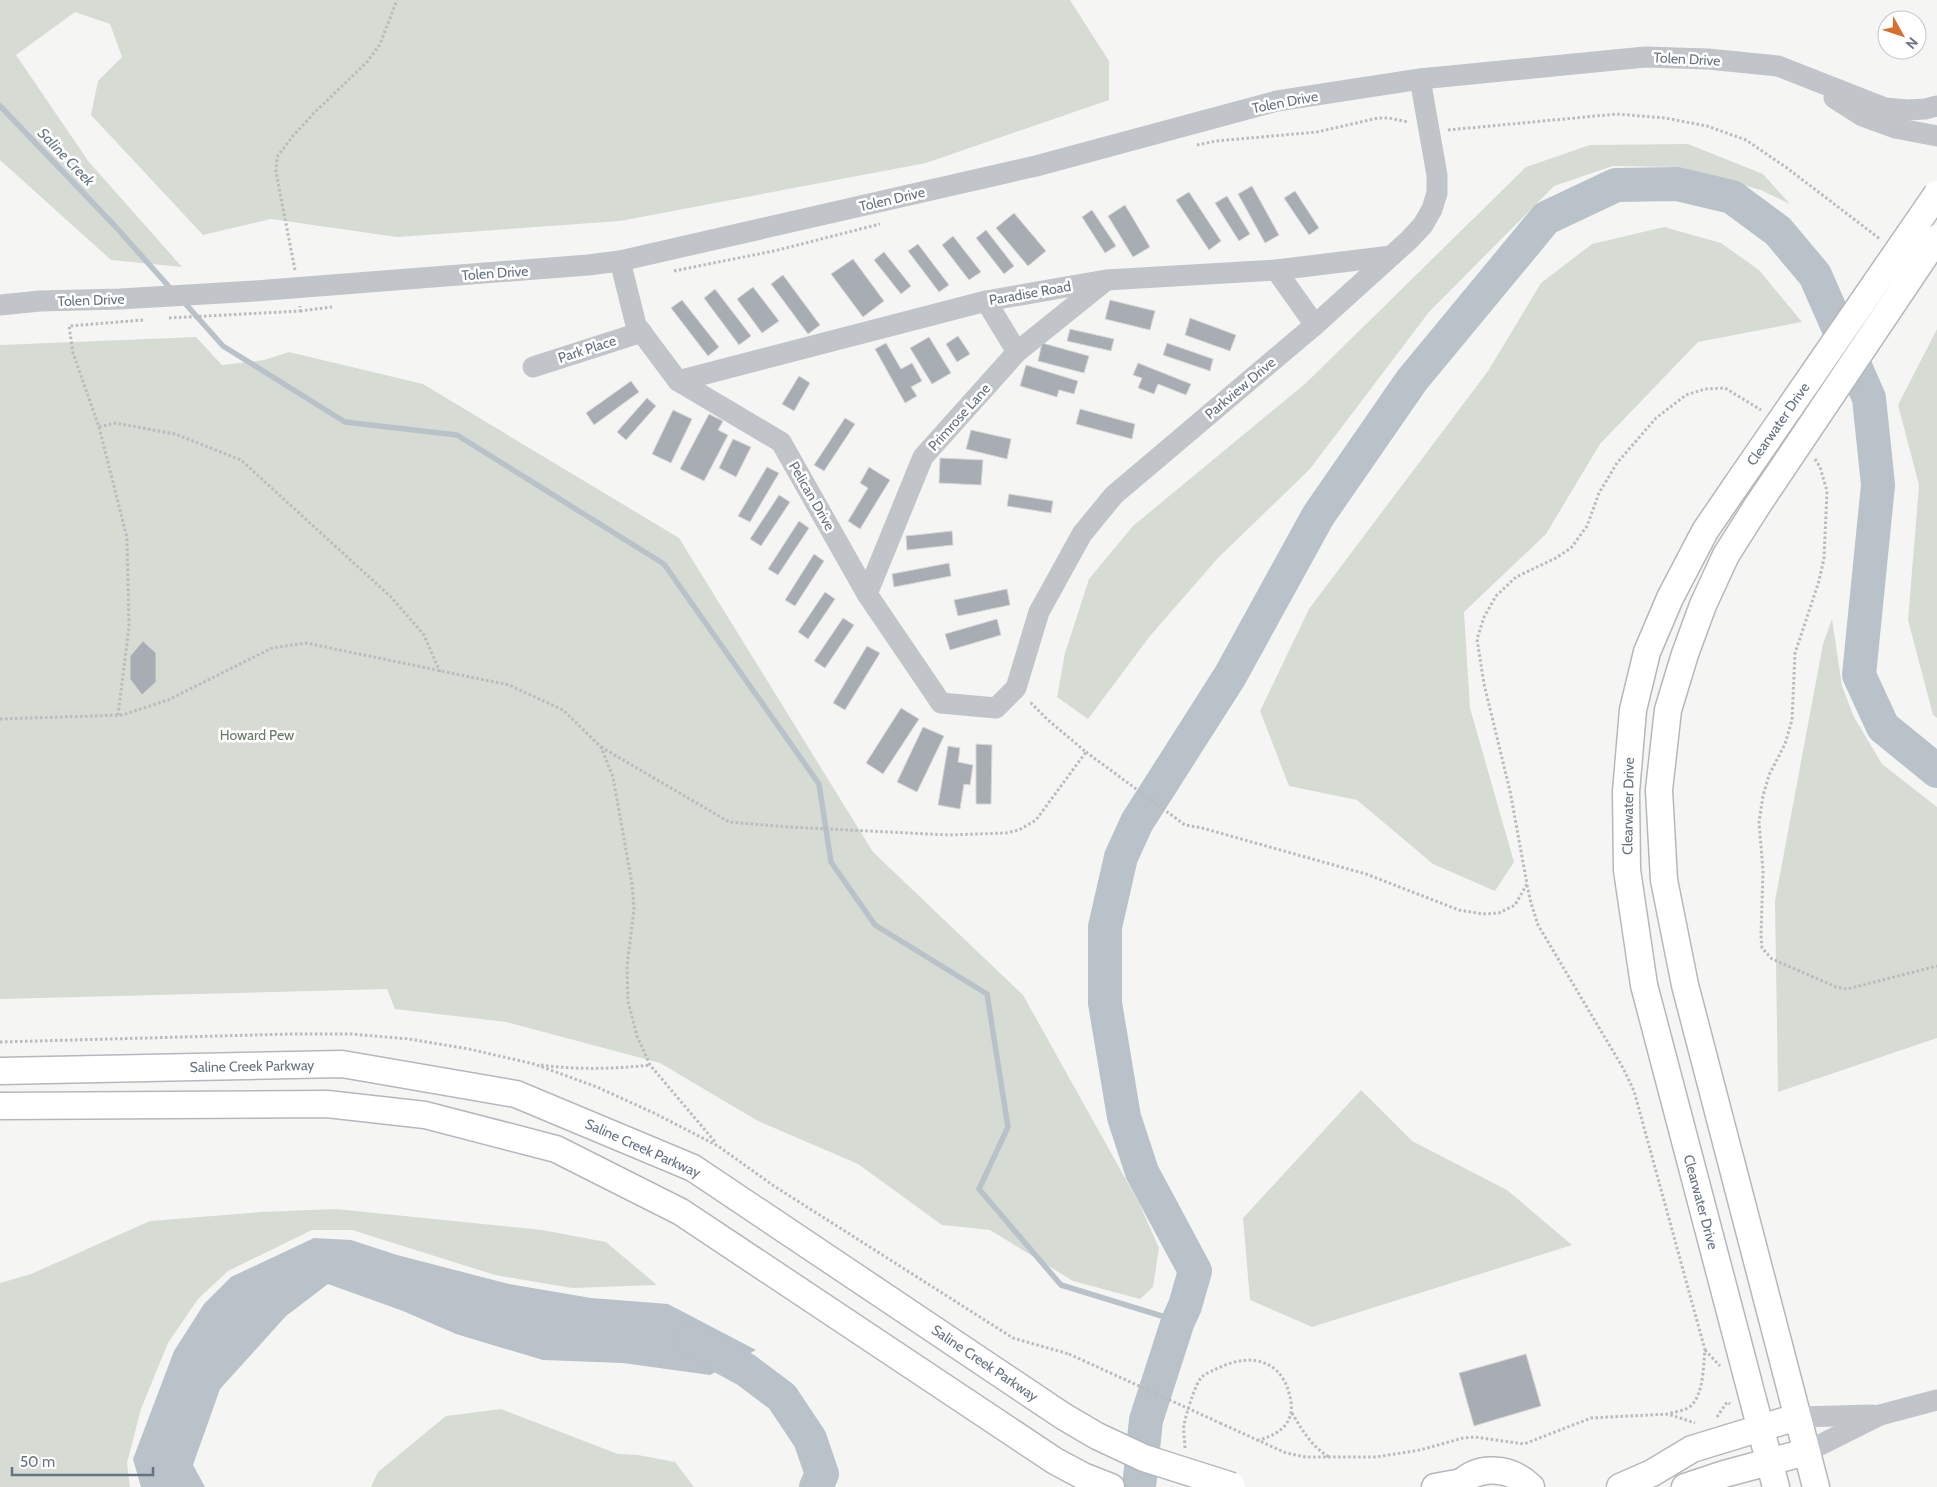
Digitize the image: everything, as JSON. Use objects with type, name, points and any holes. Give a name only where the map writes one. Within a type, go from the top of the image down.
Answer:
[{"type":"main road","name":"Clearwater Drive","points":[[1776,1487],[1768,1461],[1752,1430],[1644,985],[1627,870],[1626,792],[1632,710],[1648,652],[1670,598],[1705,531],[1937,194]]},
{"type":"main road","name":"Clearwater Drive","points":[[1816,1487],[1685,985],[1664,880],[1659,790],[1668,710],[1685,654],[1703,605],[1726,555],[1937,238]]},
{"type":"main road","name":"Saline Creek Parkway","points":[[0,1071],[342,1064],[516,1094],[693,1168],[1062,1416],[1097,1436],[1144,1458],[1234,1487]]},
{"type":"main road","points":[[0,1106],[327,1104],[425,1115],[556,1149],[681,1212],[1055,1462],[1111,1487]]},
{"type":"main road","points":[[1620,1487],[1652,1473],[1692,1448],[1797,1417]]},
{"type":"main road","points":[[1685,1487],[1768,1461],[1806,1452]]},
{"type":"main road","points":[[1435,1487],[1460,1484],[1476,1473],[1492,1470],[1509,1472],[1523,1479],[1531,1487]]},
{"type":"street","name":"Tolen Drive","points":[[0,305],[40,301],[120,299],[298,288],[620,261],[1036,166],[1278,101],[1420,79],[1645,57],[1708,59],[1778,66],[1885,108],[1907,110],[1937,106]]},
{"type":"street","name":"Tolen Drive","points":[[1778,66],[1862,116],[1895,128],[1937,136]]},
{"type":"street","name":"Parkview Drive","points":[[1012,692],[1039,612],[1082,534],[1114,495],[1314,324],[1423,225],[1432,209],[1437,193],[1438,175],[1420,79]]},
{"type":"street","name":"Paradise Road","points":[[678,382],[986,301],[1106,280],[1276,270],[1391,256]]},
{"type":"street","name":"Pelican Drive","points":[[620,261],[636,325],[678,382],[781,442],[867,594],[942,703],[996,708],[1012,692]]},
{"type":"street","points":[[1276,270],[1314,324]]},
{"type":"street","name":"Primrose Lane","points":[[867,594],[923,457],[1017,352],[1106,280]]},
{"type":"street","points":[[986,301],[1017,352]]},
{"type":"street","name":"Park Place","points":[[533,367],[642,332]]},
{"type":"street","points":[[1806,1452],[1880,1415],[1937,1400]]},
{"type":"street","points":[[1797,1417],[1880,1415]]},
{"type":"path","points":[[163,318],[300,311],[298,288],[276,172],[277,156],[314,112],[367,62],[380,44],[397,0]]},
{"type":"path","points":[[1449,130],[1617,114],[1665,118],[1707,126],[1746,140],[1787,168],[1857,224],[1887,244]]},
{"type":"path","points":[[118,715],[129,627],[127,538],[99,427],[73,353],[69,326],[144,320]]},
{"type":"path","points":[[1068,1354],[1286,1453],[1306,1457],[1376,1458],[1420,1450],[1463,1438],[1475,1437],[1524,1444],[1592,1418],[1668,1414],[1691,1406],[1701,1382],[1705,1350],[1634,1091],[1623,1068],[1538,925],[1531,903],[1510,791],[1484,684],[1477,639],[1484,617],[1496,596],[1516,577],[1556,558],[1571,548],[1587,526],[1599,493],[1617,462],[1656,418],[1686,395],[1705,389],[1725,388],[1753,403],[1768,415]]},
{"type":"path","points":[[99,427],[115,423],[175,434],[241,460],[391,597],[424,635],[440,672]]},
{"type":"path","points":[[1810,453],[1820,467],[1827,491],[1824,558],[1819,581],[1795,653],[1792,720],[1784,744],[1769,775],[1763,796],[1759,822],[1763,871],[1762,948],[1772,959],[1836,987],[1847,989],[1937,966]]},
{"type":"path","points":[[0,719],[118,715],[168,700],[272,648],[306,643],[509,685],[563,710],[601,747],[728,822],[788,828],[948,835],[1006,833],[1019,830],[1036,820],[1086,752]]},
{"type":"path","points":[[1012,692],[1086,752],[1185,825],[1202,828],[1366,874],[1459,910],[1483,914],[1499,913],[1515,905],[1527,884]]},
{"type":"path","points":[[601,747],[613,777],[632,884],[634,908],[627,967],[628,1001],[637,1036],[650,1065],[718,1146]]},
{"type":"path","points":[[534,1064],[569,1069],[597,1070],[650,1065]]},
{"type":"path","points":[[1705,1350],[1721,1367],[1724,1373]]},
{"type":"path","points":[[1184,1457],[1184,1425],[1201,1378],[1228,1363],[1247,1360],[1263,1363],[1276,1370],[1287,1384],[1292,1402],[1292,1412],[1287,1423],[1279,1432],[1271,1437],[1258,1440]]},
{"type":"path","points":[[1715,1419],[1722,1413],[1729,1392]]},
{"type":"path","points":[[1727,1402],[1735,1407],[1752,1430]]},
{"type":"path","points":[[1292,1412],[1312,1443],[1330,1457]]},
{"type":"path","points":[[1668,1414],[1694,1423],[1700,1423]]},
{"type":"green space","points":[[0,0],[1070,0],[1109,61],[1109,100],[926,163],[620,221],[397,237],[271,219],[203,235],[91,115],[98,81],[122,57],[110,24],[75,12],[16,55],[89,162],[182,267],[111,260],[0,160]]},
{"type":"green space","points":[[1688,144],[1763,174],[1790,204],[1761,190],[1678,167],[1613,166],[1554,186],[1429,312],[1310,469],[1218,558],[1150,636],[1088,719],[1057,697],[1065,653],[1089,579],[1133,526],[1306,383],[1526,167],[1590,145]]},
{"type":"green space","points":[[1664,227],[1721,243],[1759,270],[1802,322],[1698,342],[1600,444],[1546,534],[1464,612],[1470,708],[1514,862],[1495,891],[1433,864],[1357,800],[1289,786],[1260,711],[1309,609],[1488,371],[1541,283],[1592,244]]},
{"type":"green space","points":[[1937,329],[1937,718],[1933,715],[1908,620],[1919,485],[1898,405]]},
{"type":"green space","name":"Howard Pew","points":[[196,337],[222,365],[264,360],[289,352],[423,384],[679,538],[873,852],[1023,995],[1139,1203],[1159,1248],[1153,1287],[1140,1299],[1073,1281],[990,1230],[942,1225],[858,1164],[758,1121],[660,1063],[506,1022],[395,1009],[387,989],[0,999],[0,345]]},
{"type":"green space","points":[[1832,619],[1842,686],[1854,717],[1882,764],[1937,807],[1937,1038],[1778,1092],[1775,901],[1823,644]]},
{"type":"green space","points":[[1361,1090],[1412,1141],[1507,1190],[1572,1245],[1312,1327],[1250,1300],[1243,1218]]},
{"type":"green space","points":[[336,1209],[542,1230],[606,1242],[657,1285],[572,1288],[495,1275],[352,1230],[312,1230],[228,1271],[198,1299],[168,1343],[141,1409],[127,1463],[130,1487],[0,1487],[0,1283],[31,1274],[150,1221],[261,1212]]},
{"type":"green space","points":[[501,1409],[618,1454],[638,1455],[675,1462],[694,1487],[371,1487],[378,1472],[446,1416]]},
{"type":"shaded area","points":[[314,1238],[351,1240],[397,1255],[509,1284],[591,1298],[668,1304],[756,1350],[710,1375],[623,1363],[543,1360],[456,1334],[403,1311],[328,1284],[286,1316],[220,1389],[193,1465],[205,1487],[141,1487],[133,1459],[174,1351],[204,1304],[231,1277]]},
{"type":"building","points":[[1252,186],[1279,235],[1265,243],[1238,194]]},
{"type":"building","points":[[1295,191],[1319,228],[1309,235],[1284,198]]},
{"type":"building","points":[[1189,192],[1221,241],[1209,250],[1176,200]]},
{"type":"building","points":[[1227,196],[1250,234],[1239,241],[1215,203]]},
{"type":"building","points":[[1125,205],[1150,247],[1133,257],[1108,216]]},
{"type":"building","points":[[1092,210],[1116,246],[1105,253],[1082,217]]},
{"type":"building","points":[[1014,213],[1046,251],[1028,266],[996,228]]},
{"type":"building","points":[[986,230],[1014,266],[1004,274],[976,238]]},
{"type":"building","points":[[953,236],[981,272],[969,280],[942,245]]},
{"type":"building","points":[[918,244],[949,285],[939,292],[908,251]]},
{"type":"building","points":[[884,252],[911,286],[901,294],[874,260]]},
{"type":"building","points":[[853,259],[884,301],[863,317],[831,274]]},
{"type":"building","points":[[783,275],[820,325],[808,334],[771,284]]},
{"type":"building","points":[[753,287],[779,321],[762,333],[737,299]]},
{"type":"building","points":[[715,289],[751,336],[739,345],[704,298]]},
{"type":"building","points":[[682,300],[719,347],[708,356],[671,308]]},
{"type":"building","points":[[1110,300],[1155,311],[1150,330],[1105,319]]},
{"type":"building","points":[[1190,318],[1236,335],[1230,351],[1185,335]]},
{"type":"building","points":[[1070,329],[1114,339],[1111,351],[1067,341]]},
{"type":"building","points":[[958,336],[970,354],[957,362],[946,344]]},
{"type":"building","points":[[929,337],[951,373],[932,384],[910,348]]},
{"type":"building","points":[[886,343],[901,369],[912,363],[922,381],[911,387],[917,396],[905,403],[875,349]]},
{"type":"building","points":[[1042,343],[1089,356],[1084,373],[1038,361]]},
{"type":"building","points":[[1167,343],[1213,359],[1210,371],[1163,355]]},
{"type":"building","points":[[1138,363],[1191,384],[1186,395],[1158,384],[1154,394],[1138,388],[1142,378],[1133,375]]},
{"type":"building","points":[[1026,365],[1078,381],[1074,394],[1059,390],[1057,397],[1020,386]]},
{"type":"building","points":[[799,376],[810,383],[794,411],[782,404]]},
{"type":"building","points":[[631,381],[639,392],[594,425],[586,413]]},
{"type":"building","points":[[647,398],[656,406],[626,440],[617,432]]},
{"type":"building","points":[[1080,409],[1135,424],[1132,439],[1076,424]]},
{"type":"building","points":[[673,410],[692,419],[671,463],[652,454]]},
{"type":"building","points":[[709,414],[723,421],[718,430],[728,435],[704,481],[680,469]]},
{"type":"building","points":[[845,418],[855,424],[824,471],[814,465]]},
{"type":"building","points":[[971,430],[1011,439],[1007,459],[966,449]]},
{"type":"building","points":[[733,439],[751,447],[736,477],[719,468]]},
{"type":"building","points":[[940,458],[983,460],[981,485],[939,483]]},
{"type":"building","points":[[767,467],[779,473],[750,522],[738,516]]},
{"type":"building","points":[[869,467],[890,480],[860,529],[848,521],[868,488],[860,483]]},
{"type":"building","points":[[1009,494],[1053,501],[1051,513],[1007,506]]},
{"type":"building","points":[[779,495],[790,502],[761,546],[750,539]]},
{"type":"building","points":[[799,521],[809,528],[778,575],[768,569]]},
{"type":"building","points":[[952,531],[953,545],[907,550],[906,536]]},
{"type":"building","points":[[814,554],[824,561],[795,606],[785,600]]},
{"type":"building","points":[[949,563],[951,576],[894,587],[892,574]]},
{"type":"building","points":[[1007,589],[1010,605],[958,616],[954,600]]},
{"type":"building","points":[[825,592],[835,599],[808,639],[798,632]]},
{"type":"building","points":[[843,618],[854,625],[825,668],[814,661]]},
{"type":"building","points":[[997,619],[1001,635],[950,650],[945,634]]},
{"type":"building","points":[[143,641],[156,653],[156,682],[142,695],[130,679],[130,656]]},
{"type":"building","points":[[867,646],[880,653],[845,710],[833,703]]},
{"type":"building","points":[[901,708],[919,719],[883,774],[866,763]]},
{"type":"building","points":[[923,727],[944,736],[917,792],[897,782]]},
{"type":"building","points":[[976,744],[992,745],[991,804],[976,804]]},
{"type":"building","points":[[948,746],[960,748],[958,762],[973,765],[970,785],[964,784],[960,809],[938,805]]},
{"type":"building","points":[[1526,1354],[1541,1406],[1474,1426],[1459,1373]]},
{"type":"waterway","name":"Saline Creek","points":[[0,106],[114,225],[172,290]]},
{"type":"waterway","points":[[1139,1487],[1146,1420],[1195,1271],[1142,1172],[1124,1117],[1105,1003],[1105,927],[1121,857],[1137,822],[1230,676],[1318,516],[1412,380],[1546,218],[1616,185],[1677,184],[1732,197],[1778,231],[1815,275],[1869,398],[1878,485],[1859,675],[1883,727],[1937,771]]},
{"type":"waterway","points":[[182,300],[223,346],[345,422],[457,435],[664,564],[819,784],[831,862],[875,925],[987,994],[1008,1127],[979,1189],[1061,1285],[1178,1321]]},
{"type":"waterway","points":[[693,1341],[746,1370],[782,1397],[810,1439],[822,1474],[816,1487]]}]
